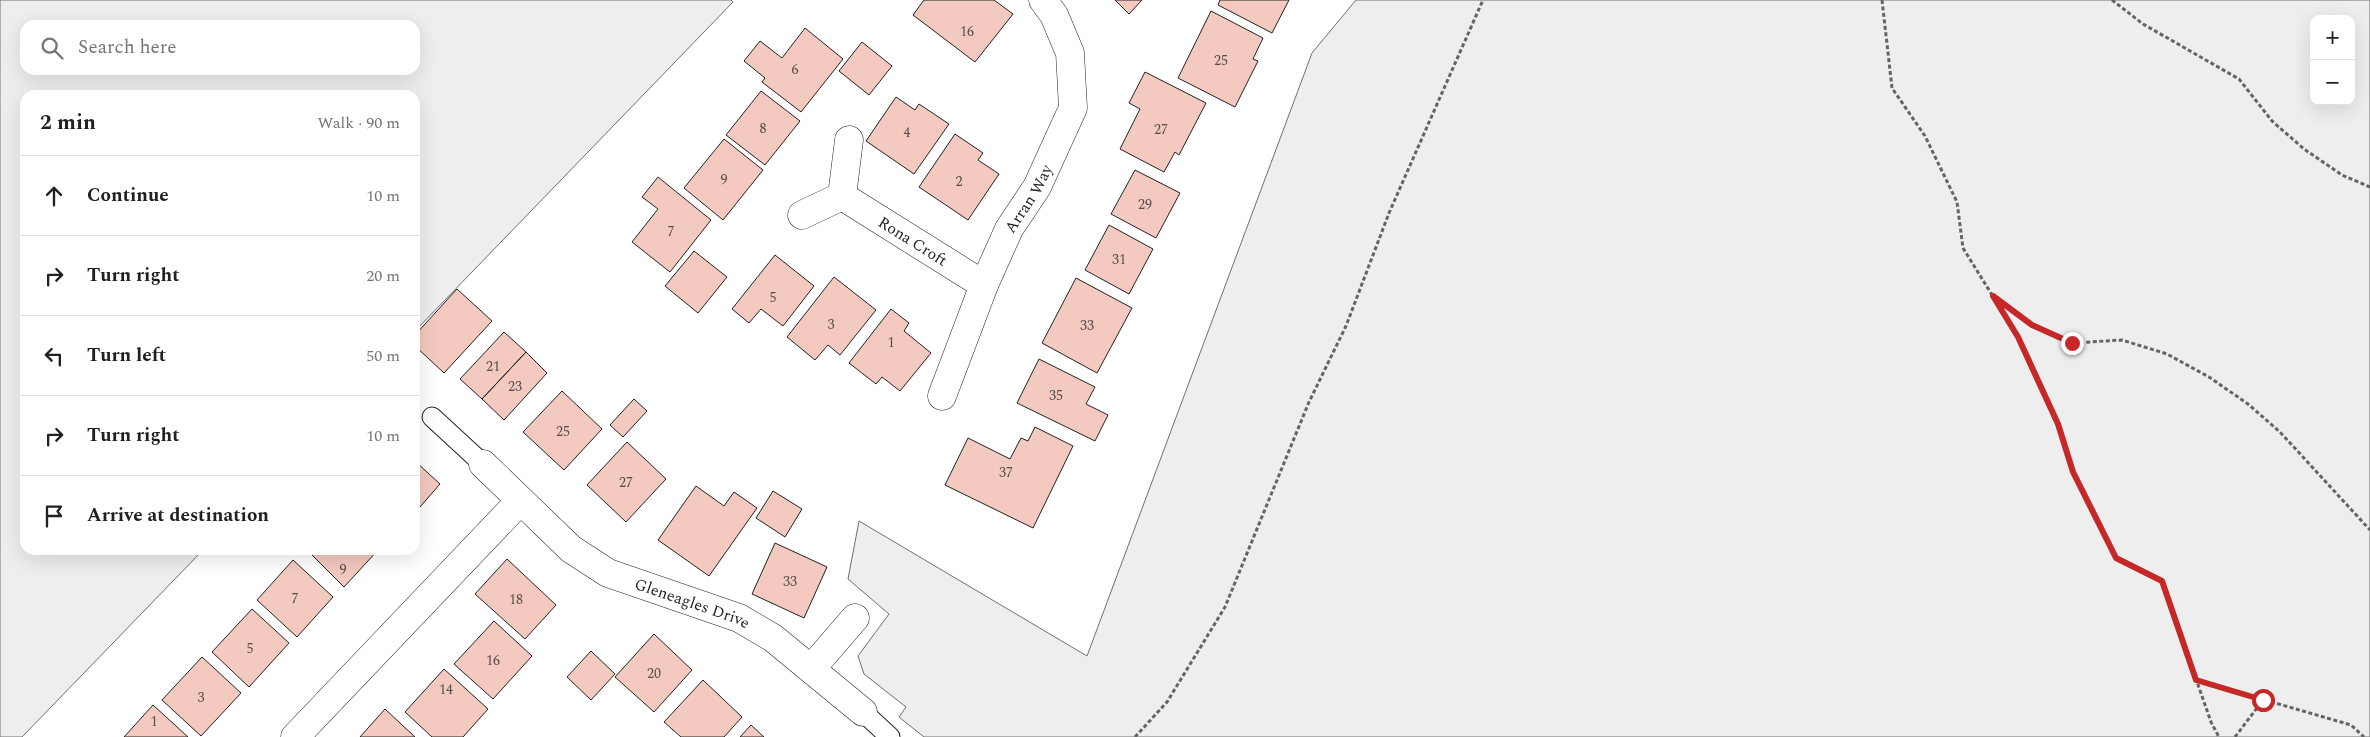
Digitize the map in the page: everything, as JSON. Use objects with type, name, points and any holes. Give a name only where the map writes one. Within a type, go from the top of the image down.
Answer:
[{"type":"street","name":"Arran Way","points":[[942,396],[984,285],[1009,229],[1037,187],[1073,108],[1070,53],[1054,16],[1043,0]]},
{"type":"street","points":[[802,215],[842,196],[849,140]]},
{"type":"street","name":"Rona Croft","points":[[842,196],[984,285]]},
{"type":"street","name":"Gleneagles Drive","points":[[483,464],[571,549],[608,573],[739,618],[772,638],[863,712]]},
{"type":"street","points":[[299,736],[520,500]]},
{"type":"street","points":[[810,669],[855,618]]},
{"type":"lane","points":[[432,417],[483,464]]},
{"type":"lane","points":[[863,712],[890,737]]},
{"type":"path","points":[[1135,737],[1167,702],[1225,607],[1309,402],[1346,326],[1389,213],[1483,0]]},
{"type":"path","points":[[1882,0],[1892,88],[1925,136],[1957,202],[1963,248],[2018,337],[2058,424],[2073,472],[2116,558],[2162,581],[2211,722],[2219,737]]},
{"type":"path","points":[[2112,0],[2143,24],[2239,79],[2272,120],[2304,149],[2342,175],[2370,187]]},
{"type":"path","points":[[1993,296],[2032,325],[2072,343],[2122,340],[2167,354],[2209,377],[2248,404],[2280,432],[2370,530]]},
{"type":"path","points":[[2196,680],[2351,725],[2364,737]]},
{"type":"path","points":[[2235,737],[2263,700]]},
{"type":"shaded area","points":[[0,0],[731,0],[733,2],[420,326],[420,90],[20,90],[20,555],[198,555],[22,737],[0,737]]},
{"type":"shaded area","points":[[1356,0],[2370,0],[2370,737],[924,737],[899,717],[906,707],[864,674],[858,656],[889,614],[848,579],[859,521],[1087,656],[1312,53]]},
{"type":"building","points":[[924,0],[994,0],[1013,14],[975,62],[913,15]]},
{"type":"building","points":[[1115,0],[1142,0],[1129,14]]},
{"type":"building","points":[[1220,0],[1289,0],[1272,33],[1218,5]]},
{"type":"building","points":[[1211,11],[1263,38],[1253,59],[1258,61],[1235,107],[1178,78]]},
{"type":"building","points":[[805,28],[843,59],[801,112],[762,82],[765,78],[744,61],[760,41],[782,58]]},
{"type":"building","points":[[862,42],[892,66],[869,95],[839,71]]},
{"type":"building","points":[[1145,72],[1206,103],[1179,155],[1175,152],[1164,172],[1120,149],[1140,109],[1129,103]]},
{"type":"building","points":[[761,91],[800,121],[765,165],[726,135]]},
{"type":"building","points":[[896,97],[915,110],[919,104],[949,124],[914,174],[866,141]]},
{"type":"building","points":[[955,134],[983,153],[978,160],[999,174],[968,220],[919,187]]},
{"type":"building","points":[[724,139],[763,170],[723,220],[684,188]]},
{"type":"building","points":[[1135,170],[1180,193],[1156,238],[1111,214]]},
{"type":"building","points":[[658,177],[711,220],[670,272],[632,242],[658,209],[642,197]]},
{"type":"building","points":[[1109,225],[1153,249],[1129,294],[1085,270]]},
{"type":"building","points":[[694,251],[727,277],[698,313],[665,286]]},
{"type":"building","points":[[775,255],[814,286],[783,326],[761,309],[749,323],[732,309]]},
{"type":"building","points":[[834,277],[876,310],[840,355],[828,345],[815,360],[787,337]]},
{"type":"building","points":[[1076,278],[1132,308],[1097,373],[1042,343]]},
{"type":"building","points":[[457,289],[492,321],[444,373],[420,351],[420,330]]},
{"type":"building","points":[[891,309],[909,323],[904,331],[931,353],[900,391],[882,377],[876,384],[849,363]]},
{"type":"building","points":[[504,332],[526,352],[482,399],[460,379]]},
{"type":"building","points":[[526,352],[547,373],[504,420],[482,399]]},
{"type":"building","points":[[1039,359],[1095,387],[1086,404],[1108,415],[1095,441],[1017,403]]},
{"type":"building","points":[[562,391],[602,429],[564,470],[523,432]]},
{"type":"building","points":[[634,399],[647,411],[623,437],[610,425]]},
{"type":"building","points":[[1035,427],[1073,446],[1033,528],[945,485],[968,438],[1010,459],[1021,438],[1028,441]]},
{"type":"building","points":[[627,442],[666,479],[626,522],[587,485]]},
{"type":"building","points":[[420,466],[440,484],[420,507]]},
{"type":"building","points":[[696,486],[724,506],[734,492],[757,508],[709,576],[658,540]]},
{"type":"building","points":[[773,491],[802,509],[785,537],[756,518]]},
{"type":"building","points":[[775,543],[827,567],[804,618],[752,594]]},
{"type":"building","points":[[312,555],[373,555],[344,587]]},
{"type":"building","points":[[507,559],[556,605],[525,639],[475,594]]},
{"type":"building","points":[[293,560],[333,597],[297,637],[257,600]]},
{"type":"building","points":[[252,609],[289,643],[249,687],[212,652]]},
{"type":"building","points":[[494,621],[532,656],[493,699],[454,664]]},
{"type":"building","points":[[654,634],[692,670],[654,712],[615,677]]},
{"type":"building","points":[[591,651],[615,674],[591,700],[567,677]]},
{"type":"building","points":[[202,657],[241,693],[201,736],[162,700]]},
{"type":"building","points":[[444,669],[488,709],[463,737],[432,737],[405,712]]},
{"type":"building","points":[[703,680],[742,717],[724,737],[681,737],[664,722]]},
{"type":"building","points":[[153,705],[188,737],[124,737]]},
{"type":"building","points":[[385,709],[415,737],[360,737]]},
{"type":"building","points":[[751,725],[764,737],[740,737]]},
{"type":"route","points":[[2072,343],[2032,325],[1993,296],[2018,337],[2058,424],[2073,472],[2116,558],[2162,581],[2196,680],[2263,700]]}]
